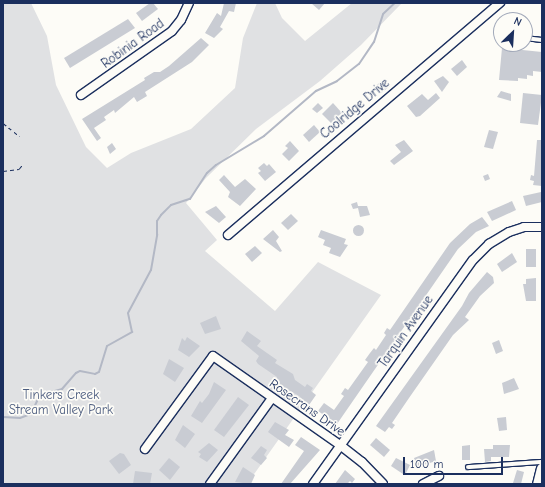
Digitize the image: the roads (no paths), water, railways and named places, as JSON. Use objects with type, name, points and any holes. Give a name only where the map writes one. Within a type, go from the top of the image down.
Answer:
[{"type":"main road","points":[[538,484],[542,468]]},
{"type":"street","name":"Robinia Road","points":[[81,95],[172,31],[181,20],[189,3]]},
{"type":"street","name":"Coolridge Drive","points":[[228,236],[500,3]]},
{"type":"street","name":"Tarquin Avenue","points":[[313,484],[473,260],[489,244],[509,232],[524,228],[542,227]]},
{"type":"street","name":"Rosecrans Drive","points":[[145,449],[213,356],[340,445],[365,465],[384,484]]},
{"type":"street","points":[[210,484],[272,398]]},
{"type":"street","points":[[423,484],[439,476]]},
{"type":"lane","points":[[468,467],[542,462]]},
{"type":"waterway","points":[[3,417],[20,418],[31,414],[40,395],[62,389],[76,373],[80,371],[95,374],[99,372],[107,346],[132,332],[128,313],[151,270],[157,235],[157,221],[161,215],[171,205],[190,199],[207,173],[216,165],[264,136],[316,91],[337,81],[359,64],[374,42],[383,14],[395,3]]},
{"type":"park label","name":"Tinkers Creek Stream Valley Park","points":[[61,404]]}]
